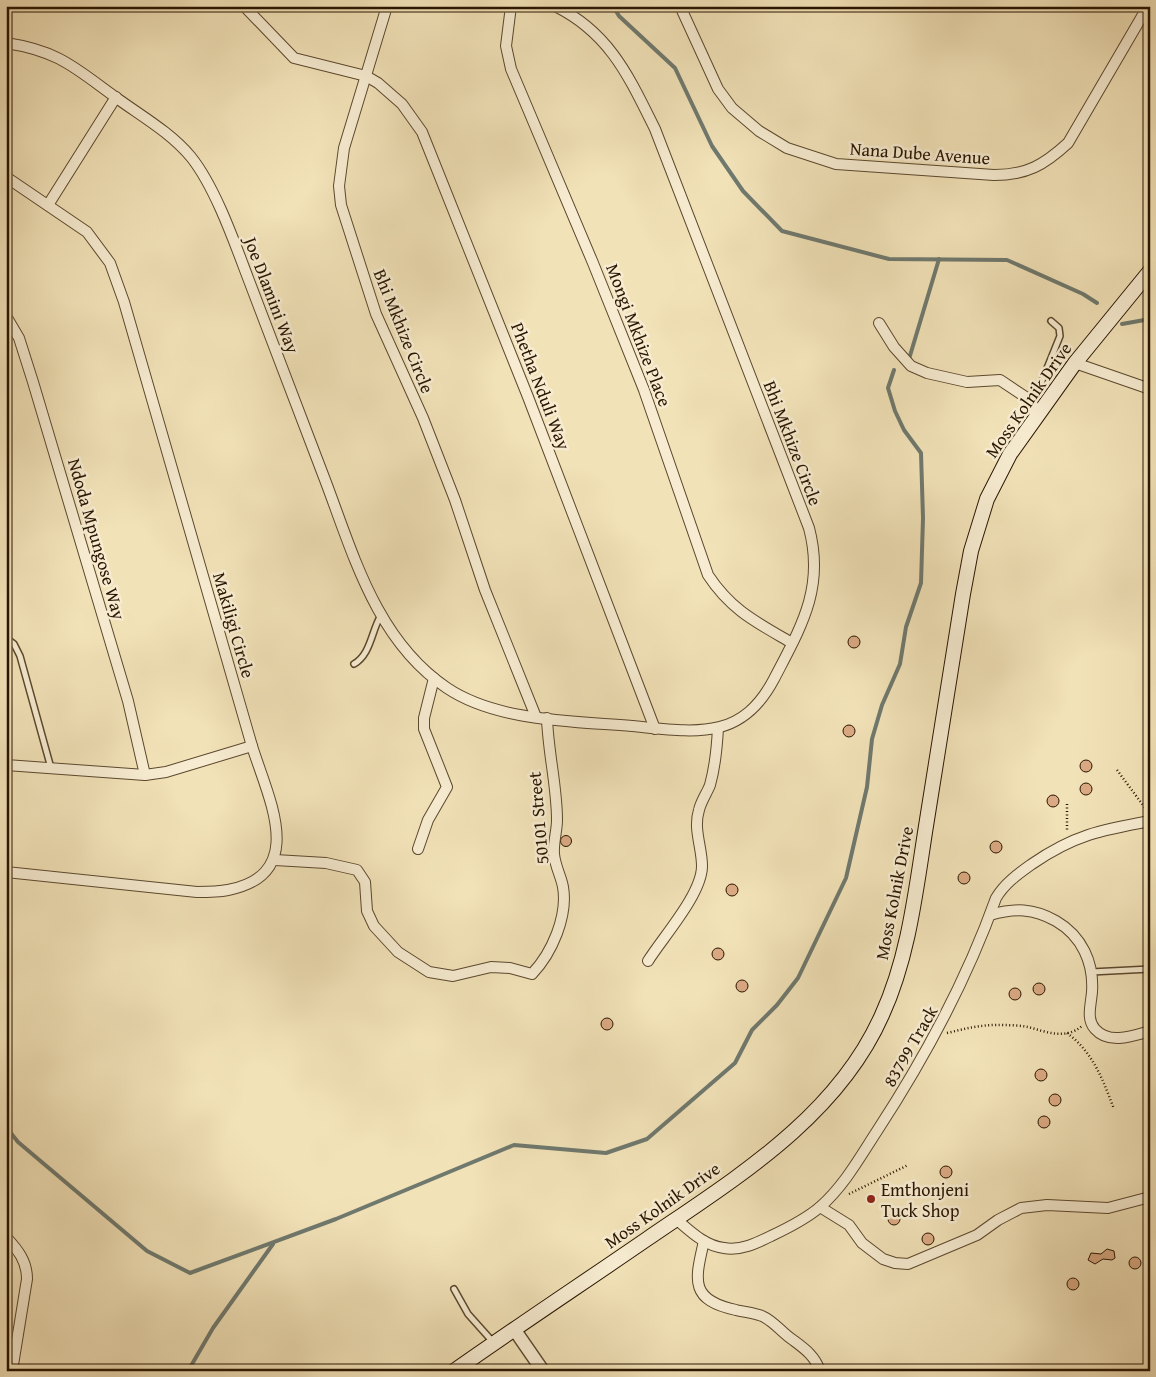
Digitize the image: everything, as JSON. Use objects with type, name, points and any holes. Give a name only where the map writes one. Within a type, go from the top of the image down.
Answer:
[{"type":"main road","name":"Moss Kolnik Drive","points":[[454,1371],[676,1219],[772,1149],[813,1114],[850,1072],[882,1015],[899,968],[912,915],[971,551],[987,499],[1010,454],[1035,418],[1075,363],[1150,271]]},
{"type":"street","points":[[244,6],[294,58],[366,76]]},
{"type":"street","name":"Bhi Mkhize Circle","points":[[387,6],[341,161],[339,186],[341,205],[376,314],[423,418],[455,500],[485,590],[536,717]]},
{"type":"street","name":"Mongi Mkhize Place","points":[[511,6],[506,46],[511,69],[594,263],[644,390],[708,575],[720,594],[734,607],[792,643]]},
{"type":"street","name":"Bhi Mkhize Circle","points":[[403,650],[448,689],[476,704],[506,714],[656,728],[718,728],[744,718],[767,692],[806,614],[814,581],[814,546],[809,528],[655,129],[632,83],[598,35],[576,16],[555,6]]},
{"type":"street","name":"Nana Dube Avenue","points":[[680,6],[718,89],[732,108],[759,131],[787,148],[836,164],[994,175],[1014,175],[1032,170],[1053,157],[1068,142],[1148,6]]},
{"type":"street","name":"Joe Dlamini Way","points":[[6,44],[32,47],[57,56],[176,141],[192,158],[208,183],[239,252],[370,595],[403,650]]},
{"type":"street","name":"Phetha Nduli Way","points":[[366,76],[391,93],[413,117],[422,132],[528,397],[656,728]]},
{"type":"street","points":[[48,205],[116,97]]},
{"type":"street","name":"Makiligi Circle","points":[[6,177],[87,232],[110,263],[129,320],[252,746],[274,814],[278,845],[275,860]]},
{"type":"street","name":"Ndoda Mpungose Way","points":[[6,316],[18,338],[34,382],[128,701],[145,775]]},
{"type":"street","points":[[879,323],[894,347],[912,366],[927,373],[967,382],[993,378],[1000,380],[1027,396],[1033,404],[1035,418]]},
{"type":"street","points":[[1075,363],[1150,389]]},
{"type":"street","points":[[418,849],[428,820],[447,787],[424,729],[424,718],[434,678]]},
{"type":"street","name":"50101 Street","points":[[275,860],[326,863],[357,870],[365,882],[368,912],[374,926],[398,952],[429,972],[453,976],[491,967],[510,968],[529,975],[545,958],[560,923],[564,896],[554,852],[556,820],[548,747],[547,718]]},
{"type":"street","points":[[648,961],[696,891],[701,878],[702,866],[697,836],[697,820],[699,809],[710,786],[717,750],[718,728]]},
{"type":"street","points":[[6,765],[145,775],[166,772],[252,746]]},
{"type":"street","name":"83799 Track","points":[[676,1219],[704,1241],[724,1248],[739,1248],[756,1244],[804,1218],[823,1204],[858,1160],[936,1035],[963,982],[1003,888],[1014,877],[1068,841],[1089,834],[1150,821]]},
{"type":"street","points":[[6,872],[197,892],[227,890],[246,884],[266,872],[275,860]]},
{"type":"street","points":[[990,915],[1023,908],[1052,918],[1068,928],[1080,941],[1091,972],[1090,1020],[1096,1031],[1110,1037],[1122,1038],[1150,1031]]},
{"type":"street","points":[[823,1204],[850,1225],[862,1243],[883,1259],[895,1263],[908,1264],[977,1236],[1021,1208],[1046,1205],[1108,1208],[1150,1197]]},
{"type":"street","points":[[6,1237],[17,1248],[27,1268],[27,1279],[12,1371]]},
{"type":"street","points":[[704,1241],[697,1276],[700,1292],[704,1297],[715,1305],[758,1315],[770,1321],[814,1357],[820,1371]]},
{"type":"street","points":[[514,1329],[543,1371]]},
{"type":"lane","points":[[1033,404],[1060,336],[1059,328],[1051,321]]},
{"type":"lane","points":[[354,664],[368,650],[372,633],[381,616]]},
{"type":"lane","points":[[6,638],[14,644],[20,656],[51,769]]},
{"type":"lane","points":[[1091,972],[1150,969]]},
{"type":"lane","points":[[454,1289],[468,1314],[494,1343]]},
{"type":"path","points":[[1117,770],[1150,815]]},
{"type":"path","points":[[1067,804],[1068,841]]},
{"type":"path","points":[[936,1035],[977,1026],[998,1025],[1026,1027],[1046,1034],[1067,1033],[1075,1032],[1090,1020]]},
{"type":"path","points":[[1067,1033],[1079,1042],[1093,1060],[1114,1109]]},
{"type":"path","points":[[823,1204],[908,1165]]},
{"type":"building","points":[[852,636],[856,636],[860,642],[856,648],[852,648],[848,644],[848,640]]},
{"type":"building","points":[[847,725],[851,725],[855,731],[851,737],[847,737],[843,733],[843,729]]},
{"type":"building","points":[[1084,760],[1088,760],[1092,766],[1088,772],[1084,772],[1080,768],[1080,764]]},
{"type":"building","points":[[1084,783],[1088,783],[1092,789],[1088,795],[1084,795],[1080,791],[1080,787]]},
{"type":"building","points":[[1051,795],[1055,795],[1059,801],[1055,807],[1051,807],[1047,803],[1047,799]]},
{"type":"building","points":[[566,835],[572,841],[566,847],[560,841]]},
{"type":"building","points":[[994,841],[998,841],[1002,847],[998,853],[994,853],[990,849],[990,845]]},
{"type":"building","points":[[962,872],[966,872],[970,878],[966,884],[962,884],[958,880],[958,876]]},
{"type":"building","points":[[730,884],[734,884],[738,890],[734,896],[730,896],[726,892],[726,888]]},
{"type":"building","points":[[716,948],[720,948],[724,954],[720,960],[716,960],[712,956],[712,952]]},
{"type":"building","points":[[740,980],[744,980],[748,986],[744,992],[740,992],[736,988],[736,984]]},
{"type":"building","points":[[1037,983],[1041,983],[1045,989],[1041,995],[1037,995],[1033,991],[1033,987]]},
{"type":"building","points":[[1013,988],[1017,988],[1021,994],[1017,1000],[1013,1000],[1009,996],[1009,992]]},
{"type":"building","points":[[605,1018],[609,1018],[613,1024],[609,1030],[605,1030],[601,1026],[601,1022]]},
{"type":"building","points":[[1039,1069],[1043,1069],[1047,1075],[1043,1081],[1039,1081],[1035,1077],[1035,1073]]},
{"type":"building","points":[[1053,1094],[1057,1094],[1061,1100],[1057,1106],[1053,1106],[1049,1102],[1049,1098]]},
{"type":"building","points":[[1042,1116],[1046,1116],[1050,1122],[1046,1128],[1042,1128],[1038,1124],[1038,1120]]},
{"type":"building","points":[[944,1166],[948,1166],[952,1172],[948,1178],[944,1178],[940,1174],[940,1170]]},
{"type":"building","points":[[892,1213],[896,1213],[900,1219],[896,1225],[892,1225],[888,1221],[888,1217]]},
{"type":"building","points":[[926,1233],[930,1233],[934,1239],[930,1245],[926,1245],[922,1241],[922,1237]]},
{"type":"building","points":[[1107,1249],[1114,1251],[1115,1258],[1112,1260],[1103,1259],[1095,1264],[1088,1260],[1091,1253],[1101,1254]]},
{"type":"building","points":[[1133,1257],[1137,1257],[1141,1263],[1137,1269],[1133,1269],[1129,1265],[1129,1261]]},
{"type":"building","points":[[1071,1278],[1075,1278],[1079,1284],[1075,1290],[1071,1290],[1067,1286],[1067,1282]]},
{"type":"waterway","points":[[613,6],[619,16],[675,68],[712,146],[743,191],[782,231],[889,259],[1007,260],[1083,294],[1097,303]]},
{"type":"waterway","points":[[909,359],[939,259]]},
{"type":"waterway","points":[[1122,324],[1150,319]]},
{"type":"waterway","points":[[6,1127],[18,1142],[147,1251],[190,1273],[336,1219],[514,1145],[606,1153],[647,1139],[735,1063],[752,1030],[777,1005],[798,978],[846,878],[867,787],[872,739],[882,705],[900,664],[906,627],[921,583],[923,518],[921,453],[904,430],[895,411],[888,388],[894,370]]},
{"type":"waterway","points":[[188,1371],[213,1328],[273,1244]]},
{"type":"place","name":"Emthonjeni Tuck Shop","points":[[871,1199]]}]
